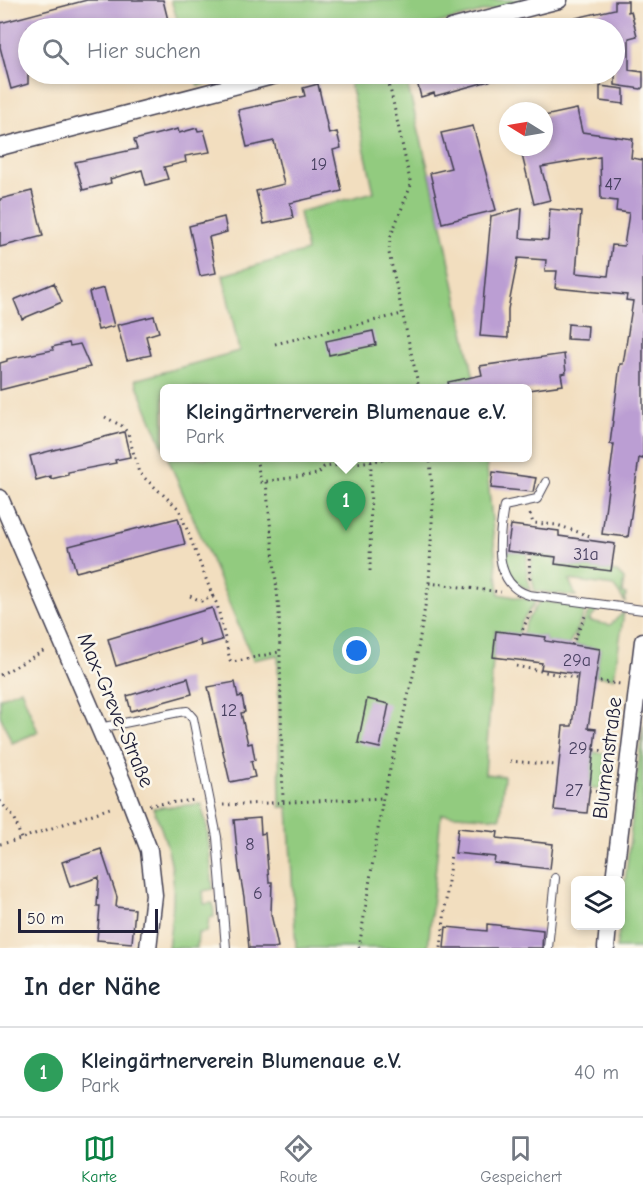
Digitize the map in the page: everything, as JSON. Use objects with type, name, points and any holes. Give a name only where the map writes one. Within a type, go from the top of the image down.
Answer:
[{"type":"street","points":[[490,18],[559,0]]},
{"type":"street","points":[[0,147],[241,84]]},
{"type":"street","name":"Max-Greve-Straße","points":[[0,498],[131,801],[149,850],[154,895],[148,948]]},
{"type":"street","name":"Blumenstraße","points":[[614,876],[643,641]]},
{"type":"street","points":[[606,948],[608,930]]},
{"type":"lane","points":[[546,482],[537,499],[504,506],[499,539],[502,567],[518,590],[538,596],[643,610]]},
{"type":"lane","points":[[99,728],[187,711],[193,718],[210,802],[226,948]]},
{"type":"lane","points":[[548,948],[555,878]]},
{"type":"path","points":[[389,84],[411,178],[410,192],[389,246],[418,384]]},
{"type":"path","points":[[275,344],[402,314]]},
{"type":"path","points":[[105,417],[122,426],[128,433],[139,473],[179,509],[221,616],[221,628],[230,660],[233,662],[280,651]]},
{"type":"path","points":[[257,462],[261,482],[318,474],[324,467],[364,462]]},
{"type":"path","points":[[370,571],[372,462]]},
{"type":"path","points":[[359,948],[382,798],[414,672],[429,583],[433,503],[430,462]]},
{"type":"path","points":[[266,482],[280,651],[284,802]]},
{"type":"path","points":[[525,501],[533,524],[557,525],[590,536]]},
{"type":"path","points":[[520,634],[538,596],[529,573],[529,553]]},
{"type":"path","points":[[429,583],[510,593],[518,590]]},
{"type":"path","points":[[190,596],[201,601],[213,597]]},
{"type":"path","points":[[572,645],[593,603]]},
{"type":"path","points":[[0,675],[61,640]]},
{"type":"path","points":[[516,666],[580,679]]},
{"type":"path","points":[[594,681],[638,686]]},
{"type":"path","points":[[594,750],[610,751]]},
{"type":"path","points":[[510,761],[555,765]]},
{"type":"path","points":[[590,791],[606,792]]},
{"type":"path","points":[[0,844],[131,801],[150,806],[210,802],[382,798]]},
{"type":"path","points":[[0,801],[15,819],[21,839]]},
{"type":"path","points":[[441,948],[451,853]]},
{"type":"green space","points":[[171,0],[529,0],[458,18],[177,18]]},
{"type":"green space","points":[[350,84],[407,84],[442,225],[475,384],[160,384],[160,440],[135,380],[239,351],[223,275],[307,251],[299,212],[374,192]]},
{"type":"green space","points":[[170,462],[486,462],[499,594],[536,601],[521,623],[519,634],[495,631],[485,774],[504,776],[500,818],[441,814],[428,948],[296,948],[288,807],[280,807],[278,655],[253,660]]},
{"type":"green space","points":[[504,551],[527,552],[527,575],[531,590],[515,580],[506,563]]},
{"type":"green space","points":[[532,553],[556,557],[555,563],[617,572],[624,579],[622,593],[626,594],[625,602],[614,586],[569,580],[576,596],[535,591],[531,573]]},
{"type":"green space","points":[[540,601],[587,607],[569,645],[545,641],[545,637],[522,635],[526,622]]},
{"type":"green space","points":[[591,609],[598,609],[589,621],[610,625],[624,612],[614,678],[596,676],[600,649],[575,645],[576,634]]},
{"type":"green space","points":[[21,689],[38,732],[12,743],[0,715],[0,698]]},
{"type":"green space","points":[[643,724],[643,948],[616,948],[619,930],[625,930],[625,882]]},
{"type":"green space","points":[[593,752],[607,754],[603,789],[590,788]]},
{"type":"green space","points":[[201,804],[207,827],[213,889],[203,891],[204,904],[213,903],[214,917],[209,918],[207,932],[198,933],[197,948],[168,948],[173,908],[173,876],[167,846],[153,808]]},
{"type":"building","points":[[87,0],[163,0],[168,18],[19,18]]},
{"type":"building","points":[[615,1],[628,1],[628,12],[631,11],[637,36],[629,38],[629,70],[643,72],[641,89],[615,85],[625,84],[625,18],[576,18],[615,9]]},
{"type":"building","points":[[18,18],[18,84],[28,84],[11,89],[0,47],[0,23]]},
{"type":"building","points":[[318,84],[329,134],[337,132],[341,148],[333,150],[342,191],[290,203],[293,218],[264,224],[256,191],[284,184],[274,141],[247,147],[238,110],[305,96],[303,88]]},
{"type":"building","points":[[418,84],[478,84],[435,96],[434,93],[421,97]]},
{"type":"building","points":[[600,86],[624,89],[624,104],[600,101]]},
{"type":"building","points":[[577,109],[582,132],[633,139],[631,158],[643,160],[643,459],[639,458],[628,537],[602,534],[614,444],[610,444],[620,364],[623,364],[633,301],[626,300],[627,295],[555,288],[557,271],[545,271],[546,260],[518,258],[508,309],[508,338],[480,336],[491,216],[522,208],[520,238],[548,240],[550,209],[581,212],[576,273],[608,276],[612,245],[624,246],[629,213],[616,211],[617,201],[601,199],[600,157],[541,167],[550,200],[534,204],[522,156],[553,156],[553,114]]},
{"type":"building","points":[[473,126],[496,210],[442,223],[430,173],[451,168],[441,133]]},
{"type":"building","points":[[197,128],[198,131],[204,130],[210,152],[185,156],[186,162],[164,167],[168,179],[146,185],[142,170],[110,179],[111,183],[83,190],[75,162],[137,149],[134,140],[178,129],[179,133]]},
{"type":"building","points":[[32,191],[43,236],[0,247],[0,199]]},
{"type":"building","points":[[224,217],[227,232],[209,237],[216,273],[200,276],[189,226]]},
{"type":"building","points":[[54,283],[62,302],[22,319],[14,300]]},
{"type":"building","points":[[104,288],[114,326],[98,330],[89,292]]},
{"type":"building","points":[[154,316],[159,332],[146,336],[151,355],[127,360],[117,325]]},
{"type":"building","points":[[568,324],[588,326],[587,340],[567,339]]},
{"type":"building","points":[[373,331],[376,345],[329,355],[326,341]]},
{"type":"building","points":[[69,343],[70,346],[80,344],[90,367],[0,390],[0,363],[7,359],[53,350],[52,347]]},
{"type":"building","points":[[564,354],[566,373],[561,374],[563,385],[532,389],[532,384],[448,384],[448,382],[482,375],[480,366]]},
{"type":"building","points":[[124,432],[130,457],[115,460],[116,463],[68,472],[68,475],[36,480],[30,456]]},
{"type":"building","points":[[493,472],[536,478],[533,492],[491,488]]},
{"type":"building","points":[[178,518],[185,544],[76,572],[69,546]]},
{"type":"building","points":[[511,525],[559,531],[559,536],[615,544],[611,571],[555,564],[556,557],[507,551]]},
{"type":"building","points":[[212,608],[222,640],[201,646],[200,640],[116,666],[108,639]]},
{"type":"building","points":[[496,631],[546,637],[545,641],[600,649],[588,728],[596,729],[587,813],[554,810],[563,726],[572,726],[578,674],[541,669],[542,663],[493,657]]},
{"type":"building","points":[[188,678],[192,694],[131,711],[127,696]]},
{"type":"building","points":[[235,682],[238,697],[242,696],[245,712],[241,713],[248,744],[252,743],[255,760],[251,761],[255,777],[230,782],[208,687]]},
{"type":"building","points":[[367,699],[389,704],[380,748],[358,743]]},
{"type":"building","points":[[260,818],[261,834],[265,833],[269,882],[272,882],[271,914],[278,947],[274,948],[249,948],[239,869],[234,820]]},
{"type":"building","points":[[458,828],[498,832],[497,838],[553,844],[550,869],[494,863],[495,857],[455,853]]},
{"type":"building","points":[[101,849],[117,897],[116,907],[135,909],[132,943],[97,940],[100,906],[97,906],[99,877],[70,887],[62,862]]},
{"type":"building","points":[[487,924],[543,930],[542,948],[444,948],[446,927],[487,931]]},
{"type":"place","name":"Kleingärtnerverein Blumenaue e.V.","points":[[346,531]]}]
